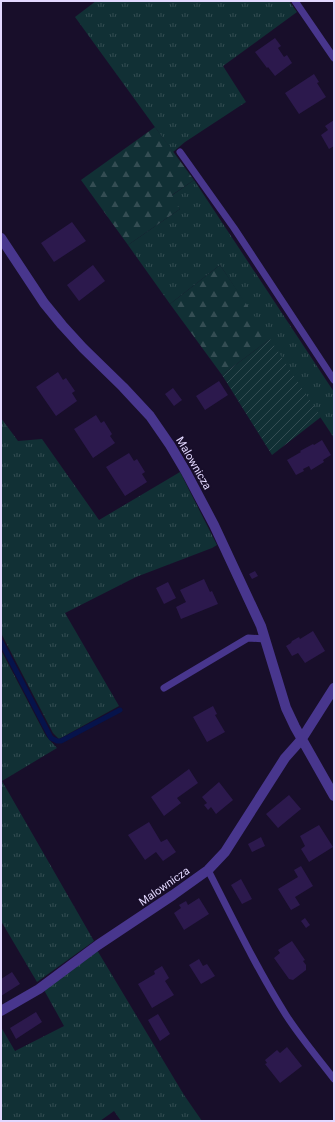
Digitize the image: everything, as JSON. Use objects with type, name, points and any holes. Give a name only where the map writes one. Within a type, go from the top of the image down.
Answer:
[{"type":"street","name":"Malownicza","points":[[1,238],[44,303],[83,348],[124,387],[145,410],[170,445],[214,525],[261,626],[286,708],[301,740],[334,796]]},
{"type":"street","points":[[301,740],[334,688]]},
{"type":"street","name":"Malownicza","points":[[1,1010],[39,989],[98,945],[208,870],[225,852],[285,758],[301,740]]},
{"type":"lane","points":[[295,1],[334,58]]},
{"type":"lane","points":[[180,152],[234,228],[334,380]]},
{"type":"lane","points":[[164,688],[248,638],[265,639]]},
{"type":"lane","points":[[208,870],[263,976],[286,1015],[298,1033],[334,1078]]},
{"type":"green space","points":[[96,1],[289,1],[297,12],[223,66],[246,102],[185,142],[173,152],[75,17]]},
{"type":"green space","points":[[155,127],[194,180],[172,195],[180,209],[128,245],[81,180]]},
{"type":"green space","points":[[194,180],[334,392],[334,438],[220,265],[170,304],[128,245],[180,209],[171,196]]},
{"type":"green space","points":[[220,265],[270,339],[222,375],[170,304]]},
{"type":"green space","points":[[270,339],[321,417],[272,455],[222,375]]},
{"type":"green space","points":[[1,418],[18,441],[42,439],[99,520],[180,472],[217,545],[136,577],[65,613],[119,706],[59,739],[53,733],[1,633]]},
{"type":"green space","points":[[1,650],[46,736],[57,748],[2,781],[94,941],[37,982],[1,921]]},
{"type":"green space","points":[[97,950],[184,1095],[202,1121],[121,1121],[114,1111],[100,1121],[1,1121],[1,1027],[15,1051],[64,1026],[44,990]]},
{"type":"building","points":[[275,38],[281,46],[278,48],[284,57],[287,55],[292,63],[275,76],[255,52]]},
{"type":"building","points":[[314,74],[319,82],[317,83],[326,97],[299,114],[285,93]]},
{"type":"building","points":[[334,120],[334,146],[329,149],[321,135],[328,130],[325,126]]},
{"type":"building","points":[[72,222],[86,241],[54,262],[41,243]]},
{"type":"building","points":[[93,265],[105,281],[79,301],[67,285]]},
{"type":"building","points":[[58,372],[63,380],[66,378],[75,391],[72,393],[77,401],[56,416],[36,387]]},
{"type":"building","points":[[219,381],[228,395],[205,410],[196,396]]},
{"type":"building","points":[[173,388],[182,400],[174,406],[165,394]]},
{"type":"building","points":[[96,415],[101,423],[104,421],[112,434],[110,436],[115,443],[93,458],[74,429]]},
{"type":"building","points":[[322,440],[331,455],[323,460],[324,462],[311,470],[309,466],[303,469],[304,471],[296,475],[287,460],[301,452],[300,451]]},
{"type":"building","points":[[129,453],[134,461],[137,459],[145,472],[142,474],[147,482],[125,496],[106,467]]},
{"type":"building","points":[[255,571],[258,576],[252,579],[249,574]]},
{"type":"building","points":[[204,579],[218,604],[181,619],[176,607],[186,602],[180,590]]},
{"type":"building","points":[[168,582],[176,598],[164,604],[156,588]]},
{"type":"building","points":[[313,631],[325,651],[305,663],[298,653],[292,656],[286,646],[299,637],[300,639]]},
{"type":"building","points":[[213,706],[217,714],[215,715],[225,732],[207,742],[193,717]]},
{"type":"building","points":[[189,769],[198,783],[177,798],[181,803],[164,816],[151,797]]},
{"type":"building","points":[[219,782],[233,800],[216,814],[211,807],[208,810],[204,805],[207,803],[202,797]]},
{"type":"building","points":[[289,795],[301,809],[278,828],[266,814]]},
{"type":"building","points":[[149,822],[161,842],[167,839],[176,852],[163,861],[156,852],[145,860],[128,835]]},
{"type":"building","points":[[319,825],[333,847],[309,862],[301,849],[305,846],[300,836]]},
{"type":"building","points":[[261,837],[265,846],[252,852],[248,844]]},
{"type":"building","points":[[301,866],[313,886],[295,897],[300,905],[291,910],[278,889],[298,877],[294,870]]},
{"type":"building","points":[[241,879],[252,899],[242,904],[231,885]]},
{"type":"building","points":[[199,898],[209,914],[184,930],[174,913],[181,908],[179,905],[186,901],[188,905]]},
{"type":"building","points":[[305,918],[310,925],[306,928],[301,921]]},
{"type":"building","points":[[292,941],[305,960],[303,961],[306,965],[306,970],[293,980],[289,979],[274,958],[280,953],[278,950]]},
{"type":"building","points":[[199,959],[203,966],[207,964],[215,976],[201,984],[189,965]]},
{"type":"building","points":[[162,966],[169,978],[165,981],[174,995],[152,1008],[138,984],[155,974],[154,971]]},
{"type":"building","points":[[12,972],[20,984],[1,996],[1,979]]},
{"type":"building","points":[[36,1012],[42,1022],[16,1039],[10,1028]]},
{"type":"building","points":[[158,1014],[170,1034],[160,1041],[148,1020]]},
{"type":"building","points":[[287,1047],[302,1066],[280,1083],[265,1064],[267,1063],[265,1060],[277,1050],[280,1053]]},
{"type":"waterway","points":[[1,642],[51,738],[61,741],[120,710]]}]
